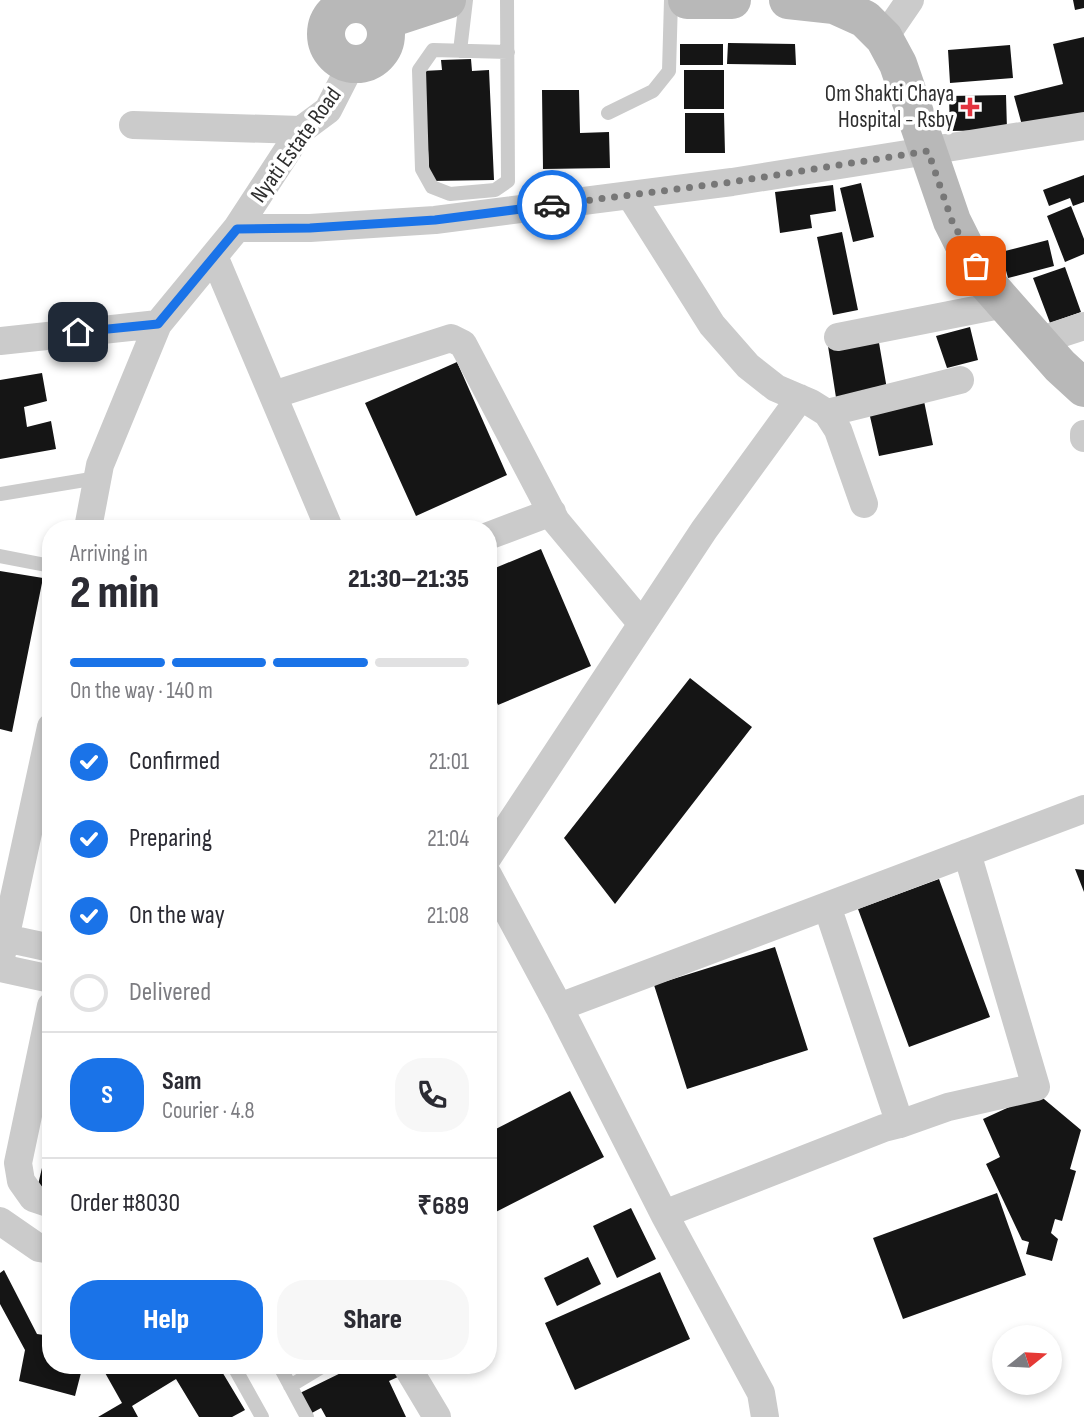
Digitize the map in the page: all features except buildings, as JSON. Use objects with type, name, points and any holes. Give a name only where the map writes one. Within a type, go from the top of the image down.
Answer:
[{"type":"main road","points":[[383,21],[447,0]]},
{"type":"main road","points":[[687,0],[732,0]]},
{"type":"main road","points":[[788,0],[834,5],[865,19],[884,38],[898,64],[952,221],[967,251],[985,281],[1060,366],[1084,388]]},
{"type":"main road","points":[[335,3],[361,4],[377,13],[383,21],[385,40],[381,49],[366,62],[345,62],[336,57],[330,48],[326,39],[326,28],[335,12],[335,3]]},
{"type":"street","points":[[884,38],[910,0]]},
{"type":"street","name":"Nyati Estate Road","points":[[89,520],[100,465],[158,324],[237,229],[302,130],[328,110],[352,63]]},
{"type":"street","points":[[133,125],[302,130]]},
{"type":"street","points":[[237,229],[310,228],[435,220],[732,182],[1084,125]]},
{"type":"street","points":[[630,195],[712,325],[748,366],[776,388],[811,402],[827,413],[838,430],[864,505]]},
{"type":"street","points":[[214,256],[326,520]]},
{"type":"street","points":[[838,337],[1005,304]]},
{"type":"street","points":[[0,341],[158,324]]},
{"type":"street","points":[[1038,341],[1084,326]]},
{"type":"street","points":[[273,396],[451,338],[463,344],[556,521],[642,624]]},
{"type":"street","points":[[827,413],[960,380]]},
{"type":"street","points":[[497,844],[704,530],[800,398]]},
{"type":"street","points":[[497,533],[552,512]]},
{"type":"street","points":[[42,768],[2,950],[42,948]]},
{"type":"street","points":[[559,1007],[1084,809]]},
{"type":"street","points":[[664,1214],[884,1128],[948,1107],[1036,1087],[967,853]]},
{"type":"street","points":[[497,892],[664,1214],[761,1393],[765,1417]]},
{"type":"street","points":[[827,906],[900,1124]]},
{"type":"street","points":[[0,968],[42,977]]},
{"type":"street","points":[[42,1049],[18,1163],[20,1181],[33,1198],[42,1201]]},
{"type":"street","points":[[0,1221],[42,1248]]},
{"type":"street","points":[[411,1374],[437,1417]]},
{"type":"lane","points":[[460,51],[466,0]]},
{"type":"lane","points":[[507,0],[508,52],[509,181],[495,190],[450,194],[432,187],[422,169],[419,70],[433,50],[508,52]]},
{"type":"lane","points":[[608,113],[653,92],[669,71],[671,0]]},
{"type":"lane","points":[[0,494],[97,478]]},
{"type":"lane","points":[[0,556],[42,564]]},
{"type":"lane","points":[[238,1374],[262,1417]]},
{"type":"lane","points":[[284,1374],[307,1417]]},
{"type":"lane","points":[[290,1386],[310,1374]]},
{"type":"way so far","points":[[552,205],[732,182],[928,151],[952,221],[976,266]]},
{"type":"place","name":"Om Shakti Chaya Hospital - Rsby","points":[[970,107]]},
{"type":"route","points":[[78,332],[158,324],[237,229],[310,228],[435,220],[552,205]]}]
